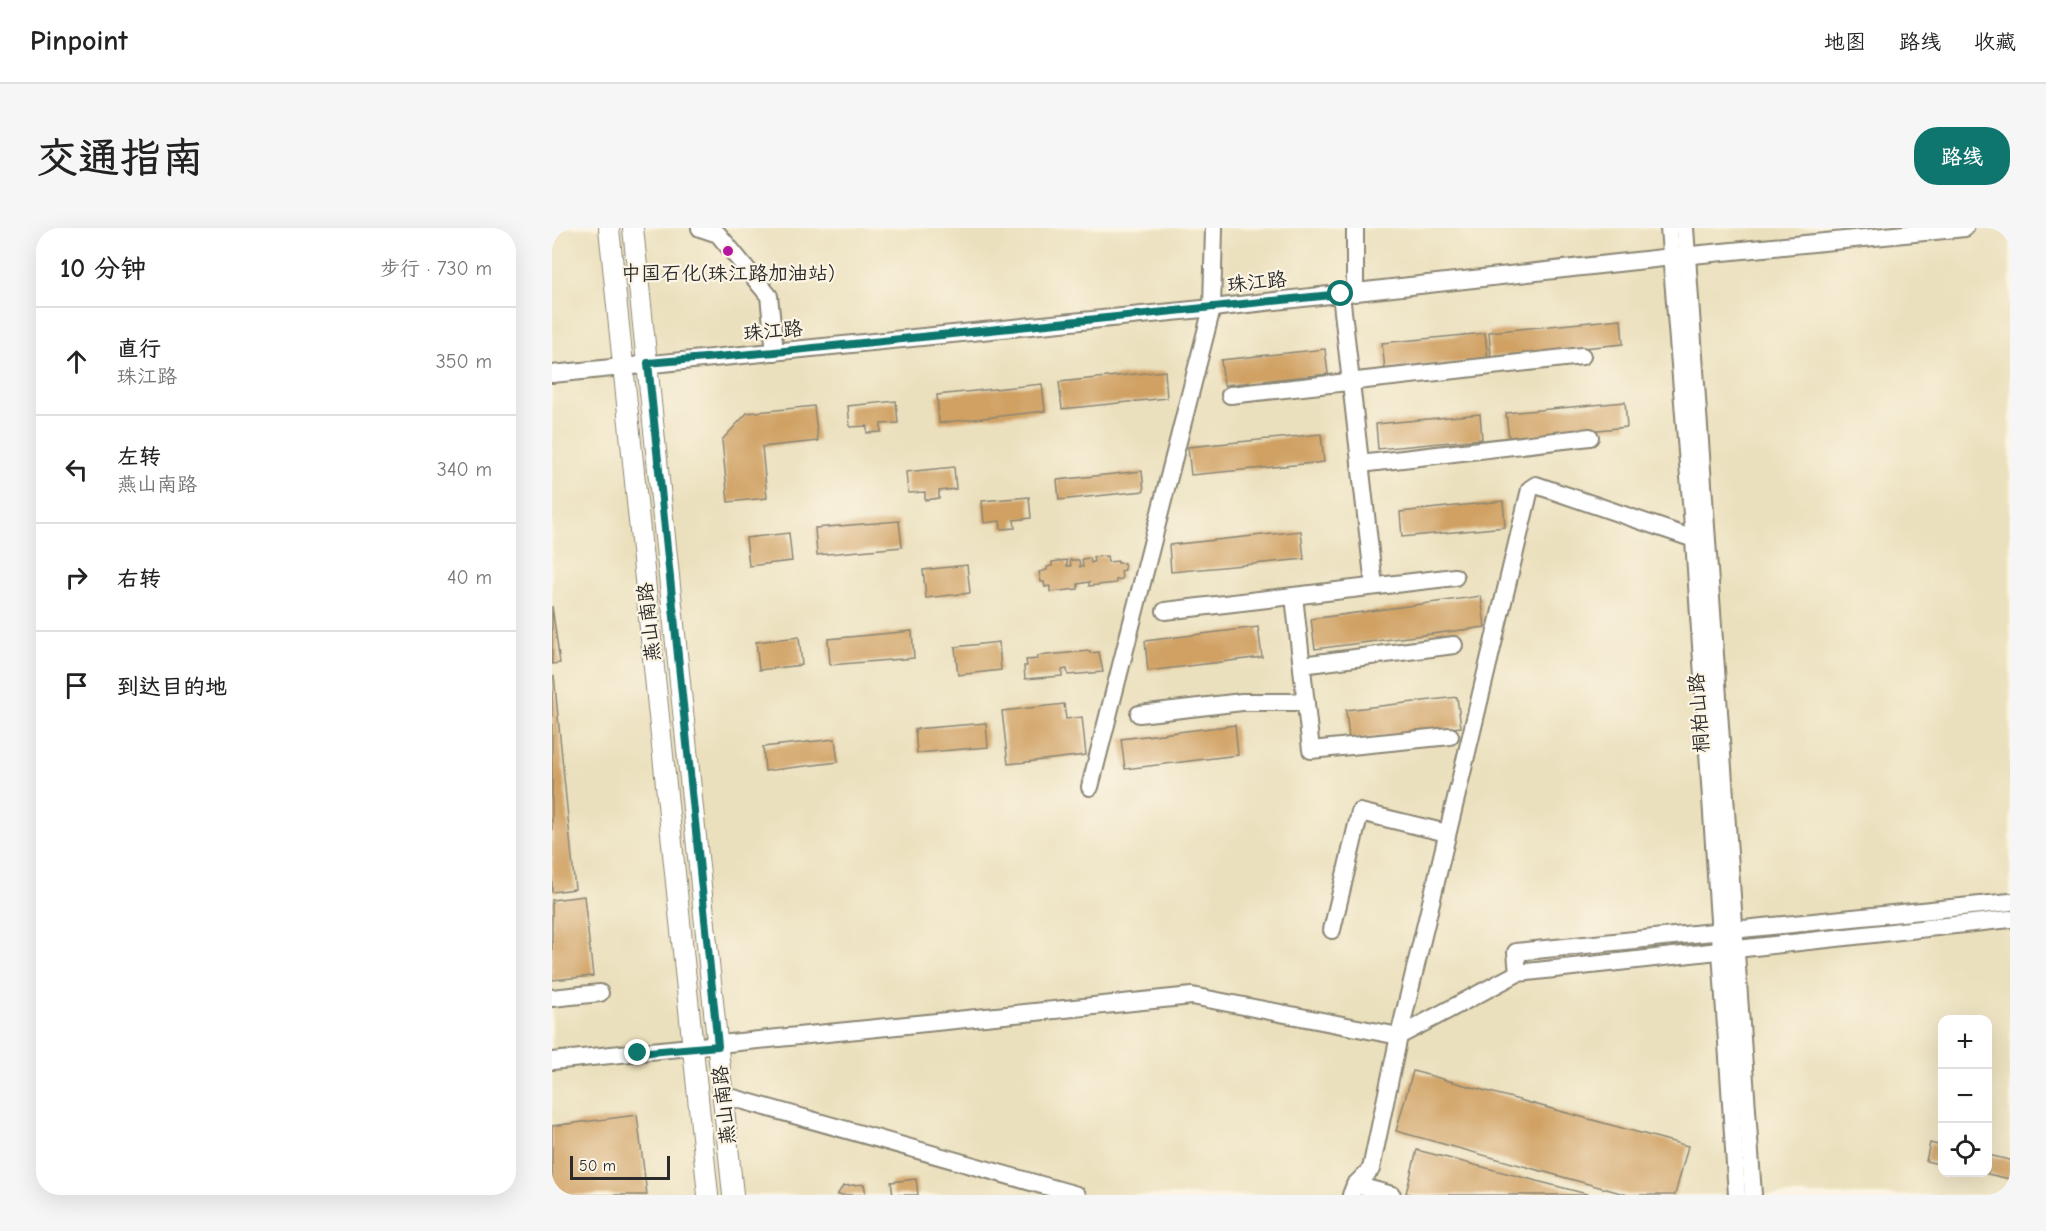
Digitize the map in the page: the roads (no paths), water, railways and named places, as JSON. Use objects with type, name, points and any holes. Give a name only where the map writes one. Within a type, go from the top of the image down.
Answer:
[{"type":"main road","name":"燕山南路","points":[[609,228],[708,1195]]},
{"type":"main road","name":"燕山南路","points":[[633,228],[733,1195]]},
{"type":"street","points":[[700,228],[718,234],[769,296],[775,352]]},
{"type":"street","points":[[1090,787],[1212,308],[1214,228]]},
{"type":"street","points":[[1354,228],[1348,293],[1350,382],[1374,586]]},
{"type":"street","name":"桐柏山路","points":[[1670,228],[1679,256],[1728,930],[1737,1195]]},
{"type":"street","name":"桐柏山路","points":[[1685,228],[1679,256],[1694,539],[1728,930]]},
{"type":"street","name":"珠江路","points":[[552,374],[1212,308],[1679,256],[1965,228]]},
{"type":"street","points":[[1230,395],[1582,356]]},
{"type":"street","points":[[1360,465],[1590,437]]},
{"type":"street","points":[[1353,1190],[1371,1169],[1399,1036],[1530,489],[1536,485],[1694,539]]},
{"type":"street","points":[[1165,611],[1455,577]]},
{"type":"street","points":[[1294,596],[1311,750],[1450,736]]},
{"type":"street","points":[[1302,664],[1454,645]]},
{"type":"street","points":[[1139,714],[1242,702],[1306,702]]},
{"type":"street","points":[[1332,930],[1360,812],[1447,833]]},
{"type":"street","points":[[1518,973],[1516,952],[2010,902]]},
{"type":"street","points":[[552,1062],[1192,996],[1399,1036],[1518,973],[1729,948],[2010,919]]},
{"type":"street","name":"桐柏山路","points":[[1729,948],[1754,1195]]},
{"type":"street","points":[[552,998],[600,993]]},
{"type":"street","points":[[723,1095],[1077,1195]]},
{"type":"street","points":[[1353,1190],[1392,1195]]},
{"type":"place","name":"中国石化(珠江路加油站)","points":[[728,251]]}]
